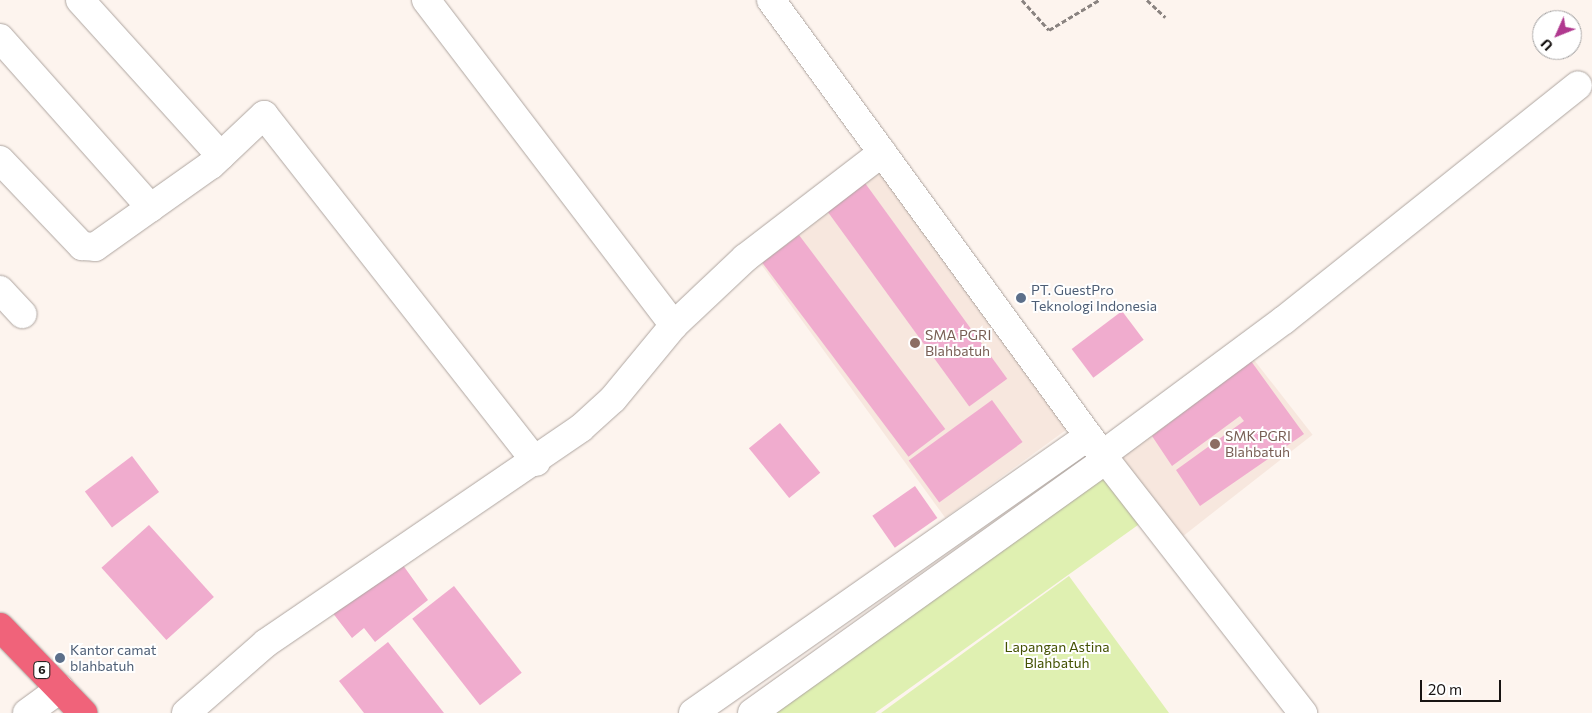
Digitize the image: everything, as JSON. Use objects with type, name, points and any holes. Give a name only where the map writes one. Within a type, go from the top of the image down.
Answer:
[{"type":"highway","name":"6","points":[[0,627],[83,713]]},
{"type":"street","points":[[80,0],[221,156]]},
{"type":"street","points":[[426,0],[674,325]]},
{"type":"street","points":[[771,0],[1099,450],[1303,713]]},
{"type":"street","points":[[0,38],[151,208]]},
{"type":"street","points":[[752,713],[1099,450],[1284,320],[1578,85]]},
{"type":"street","points":[[0,160],[82,246],[101,246],[221,156],[264,115],[536,462]]},
{"type":"street","points":[[186,713],[266,643],[368,576],[433,526],[536,462],[613,399],[674,325],[745,258],[882,153]]},
{"type":"street","points":[[0,290],[22,314]]},
{"type":"street","points":[[693,713],[1099,450]]},
{"type":"street","points":[[27,713],[60,689]]},
{"type":"path","points":[[1022,0],[1049,30],[1099,0]]},
{"type":"path","points":[[1147,0],[1164,17]]},
{"type":"shaded area","name":"SMA PGRI Blahbatuh","points":[[881,164],[1071,426],[945,518],[755,256]]},
{"type":"shaded area","name":"SMK PGRI Blahbatuh","points":[[1251,356],[1313,435],[1183,536],[1121,458]]},
{"type":"green space","points":[[1103,467],[1145,520],[875,713],[756,713]]},
{"type":"green space","name":"Lapangan Astina Blahbatuh","points":[[1069,576],[1169,713],[881,713]]},
{"type":"building","points":[[865,183],[1007,379],[969,406],[827,211]]},
{"type":"building","points":[[799,235],[945,429],[909,457],[762,263]]},
{"type":"building","points":[[1122,311],[1144,340],[1093,378],[1072,349]]},
{"type":"building","name":"SMK PGRI Blahbatuh","points":[[1251,361],[1304,434],[1200,506],[1176,470],[1244,421],[1240,416],[1172,466],[1152,436]]},
{"type":"building","points":[[992,400],[1023,442],[939,503],[909,461]]},
{"type":"building","points":[[780,423],[820,473],[789,498],[749,448]]},
{"type":"building","points":[[132,456],[159,492],[112,527],[85,492]]},
{"type":"building","points":[[915,486],[937,518],[895,548],[872,516]]},
{"type":"building","points":[[149,525],[214,597],[166,640],[101,568]]},
{"type":"building","points":[[400,561],[428,600],[375,642],[364,628],[352,638],[332,612]]},
{"type":"building","points":[[454,586],[522,673],[480,705],[412,619]]},
{"type":"building","points":[[388,642],[444,713],[364,713],[339,681]]},
{"type":"place","name":"PT. GuestPro Teknologi Indonesia","points":[[1021,298]]},
{"type":"place","name":"SMA PGRI Blahbatuh","points":[[915,343]]},
{"type":"place","name":"SMK PGRI Blahbatuh","points":[[1215,444]]},
{"type":"place","name":"Kantor camat blahbatuh","points":[[60,658]]}]
